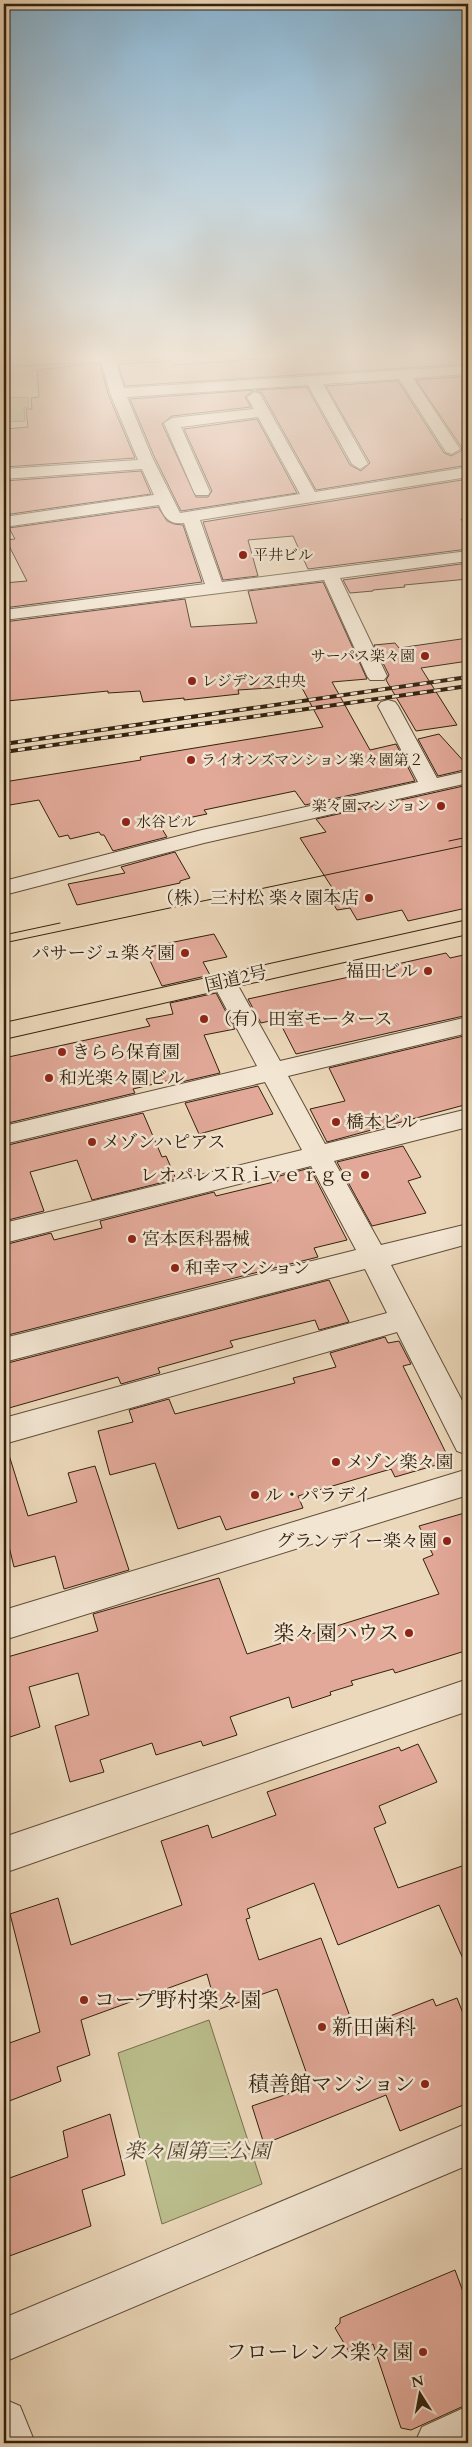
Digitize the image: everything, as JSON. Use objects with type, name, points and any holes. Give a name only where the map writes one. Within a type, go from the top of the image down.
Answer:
[{"type":"highway","name":"国道2号","points":[[4,1031],[468,926]]},
{"type":"street","points":[[4,474],[72,469]]},
{"type":"street","points":[[149,469],[174,518],[467,475]]},
{"type":"street","points":[[192,469],[202,492]]},
{"type":"street","points":[[295,469],[310,498]]},
{"type":"street","points":[[4,522],[164,499]]},
{"type":"street","points":[[190,517],[215,588]]},
{"type":"street","points":[[4,615],[468,556]]},
{"type":"street","points":[[330,574],[377,676]]},
{"type":"street","points":[[388,706],[431,786]]},
{"type":"street","points":[[4,888],[192,840],[468,777]]},
{"type":"street","points":[[224,982],[373,1256],[468,1442]]},
{"type":"street","points":[[4,1135],[468,1025]]},
{"type":"street","points":[[4,1233],[468,1118]]},
{"type":"street","points":[[4,1350],[373,1256],[384,1256],[468,1234]]},
{"type":"street","points":[[4,1431],[405,1319]]},
{"type":"street","points":[[4,1625],[468,1482]]},
{"type":"street","points":[[4,1855],[468,1695]]},
{"type":"street","points":[[4,2340],[468,2144]]},
{"type":"street","points":[[4,2422],[12,2443]]},
{"type":"street","points":[[438,2443],[468,2429]]},
{"type":"green space","name":"楽々園第三公園","points":[[209,2020],[262,2184],[162,2224],[118,2053]]},
{"type":"building","points":[[160,469],[183,469],[196,497],[208,497],[212,491],[202,469],[284,469],[297,493],[181,511]]},
{"type":"building","points":[[304,469],[358,469],[361,471],[363,469],[443,469],[316,490]]},
{"type":"building","points":[[141,471],[151,494],[4,515],[4,481]]},
{"type":"building","points":[[468,479],[468,519],[461,519],[468,531],[468,549],[308,569],[293,536],[248,540],[258,576],[223,580],[203,522]]},
{"type":"building","points":[[158,507],[167,521],[183,525],[202,582],[4,608],[4,583],[27,581],[6,540],[15,539],[9,528]]},
{"type":"building","points":[[468,563],[468,579],[404,585],[405,587],[350,593],[343,580]]},
{"type":"building","points":[[323,582],[367,679],[332,682],[370,750],[396,744],[415,781],[305,805],[295,791],[204,810],[207,814],[159,824],[167,837],[113,851],[104,835],[101,835],[99,832],[70,839],[68,835],[59,837],[39,800],[4,806],[4,782],[141,760],[140,757],[323,727],[301,686],[238,690],[239,694],[184,700],[184,698],[143,702],[140,691],[108,693],[108,691],[7,701],[4,622],[185,599],[191,627],[257,623],[248,591]]},
{"type":"building","points":[[468,638],[468,661],[421,668],[457,725],[416,731],[386,680],[389,675],[374,645],[395,643],[399,648]]},
{"type":"building","points":[[439,734],[468,766],[468,769],[438,776],[418,739]]},
{"type":"building","points":[[468,785],[468,902],[462,909],[408,921],[402,910],[357,920],[350,908],[337,910],[325,890],[333,889],[300,838],[326,832],[316,819]]},
{"type":"building","points":[[175,852],[190,878],[180,881],[180,883],[77,905],[68,884],[125,873],[121,867]]},
{"type":"building","name":"パサージュ楽々園","points":[[214,934],[227,957],[203,962],[210,975],[162,986],[144,948]]},
{"type":"building","points":[[446,953],[450,958],[468,954],[468,1015],[296,1054],[278,1019],[261,1023],[248,999],[395,967],[393,965]]},
{"type":"building","points":[[216,993],[235,1029],[204,1035],[220,1073],[177,1083],[175,1079],[133,1089],[135,1093],[4,1124],[4,1058],[150,1026],[146,1019],[173,1014],[170,1003]]},
{"type":"building","points":[[468,1035],[468,1104],[327,1142],[310,1109],[345,1101],[329,1068]]},
{"type":"building","points":[[258,1086],[273,1114],[199,1134],[185,1103]]},
{"type":"building","points":[[143,1113],[162,1157],[166,1156],[176,1179],[92,1200],[77,1160],[30,1172],[44,1211],[4,1221],[4,1146]]},
{"type":"building","points":[[403,1146],[421,1177],[408,1181],[426,1213],[372,1226],[337,1162]]},
{"type":"building","points":[[310,1168],[347,1240],[314,1248],[318,1257],[4,1336],[4,1245],[51,1233],[54,1240],[102,1228],[100,1221],[214,1192],[216,1196],[278,1181],[276,1177]]},
{"type":"building","points":[[329,1280],[349,1322],[319,1330],[315,1320],[230,1341],[233,1347],[158,1368],[160,1373],[121,1384],[118,1377],[9,1408],[4,1390],[4,1364]]},
{"type":"building","points":[[385,1337],[388,1343],[399,1341],[411,1364],[403,1366],[450,1461],[395,1477],[391,1469],[298,1496],[303,1508],[226,1530],[220,1516],[178,1529],[155,1463],[110,1475],[98,1431],[133,1422],[129,1410],[169,1399],[175,1414],[295,1383],[293,1378],[336,1367],[330,1353]]},
{"type":"building","points":[[9,1455],[28,1516],[77,1502],[68,1473],[95,1466],[129,1570],[64,1589],[55,1556],[14,1567],[4,1526],[4,1456]]},
{"type":"building","points":[[468,1512],[468,1650],[395,1673],[393,1669],[351,1681],[353,1685],[330,1692],[331,1695],[292,1708],[289,1697],[230,1717],[237,1735],[203,1746],[201,1741],[156,1755],[152,1743],[100,1760],[104,1772],[70,1782],[55,1726],[89,1715],[78,1673],[29,1687],[40,1727],[4,1739],[4,1658],[98,1631],[93,1614],[219,1578],[247,1654],[439,1594],[423,1559],[433,1555],[419,1526]]},
{"type":"building","points":[[418,1744],[437,1782],[379,1806],[386,1823],[374,1828],[398,1888],[468,1864],[468,1970],[439,1905],[338,1945],[314,1883],[247,1909],[250,1918],[246,1919],[259,1960],[321,1938],[355,2030],[433,1999],[436,2006],[457,1998],[468,2026],[468,2103],[400,2131],[386,2095],[264,2144],[252,2106],[311,2086],[277,1989],[217,2010],[207,1974],[81,2020],[90,2055],[57,2067],[61,2081],[4,2103],[4,2045],[40,2032],[10,1914],[58,1898],[71,1945],[182,1905],[161,1841],[208,1825],[212,1838],[276,1815],[267,1792],[399,1747],[401,1751]]},
{"type":"building","points":[[110,2114],[125,2175],[82,2190],[91,2226],[4,2258],[4,2180],[68,2157],[63,2131]]},
{"type":"building","name":"フローレンス楽々園","points":[[455,2270],[468,2305],[468,2404],[411,2430],[401,2428],[373,2344],[351,2355],[335,2328],[340,2323],[340,2318]]},
{"type":"tram line","points":[[449,841],[468,837]]},
{"type":"tram line","points":[[4,943],[468,845]]},
{"type":"tram line","points":[[4,935],[60,923]]},
{"type":"railway","points":[[4,744],[468,677]]},
{"type":"railway","points":[[4,752],[468,686]]},
{"type":"place","name":"平井ビル","points":[[243,555]]},
{"type":"place","name":"サーパス楽々園","points":[[425,656]]},
{"type":"place","name":"レジデンス中央","points":[[192,681]]},
{"type":"place","name":"ライオンズマンション楽々園第２","points":[[191,760]]},
{"type":"place","name":"楽々園マンション","points":[[441,806]]},
{"type":"place","name":"水谷ビル","points":[[126,822]]},
{"type":"place","name":"（株）三村松 楽々園本店","points":[[369,898]]},
{"type":"place","name":"パサージュ楽々園","points":[[185,953]]},
{"type":"place","name":"福田ビル","points":[[428,971]]},
{"type":"place","name":"（有）田室モータース","points":[[204,1019]]},
{"type":"place","name":"きらら保育園","points":[[62,1052]]},
{"type":"place","name":"和光楽々園ビル","points":[[49,1078]]},
{"type":"place","name":"橋本ビル","points":[[336,1122]]},
{"type":"place","name":"メゾンハピアス","points":[[92,1142]]},
{"type":"place","name":"レオパレスＲｉｖｅｒｇｅ","points":[[365,1175]]},
{"type":"place","name":"宮本医科器械","points":[[132,1239]]},
{"type":"place","name":"和幸マンション","points":[[175,1268]]},
{"type":"place","name":"メゾン楽々園","points":[[336,1462]]},
{"type":"place","name":"ル・パラデイ","points":[[255,1495]]},
{"type":"place","name":"グランデイー楽々園","points":[[447,1541]]},
{"type":"place","name":"楽々園ハウス","points":[[409,1633]]},
{"type":"place","name":"コープ野村楽々園","points":[[84,2000]]},
{"type":"place","name":"新田歯科","points":[[322,2027]]},
{"type":"place","name":"積善館マンション","points":[[425,2084]]},
{"type":"place","name":"フローレンス楽々園","points":[[423,2352]]}]
